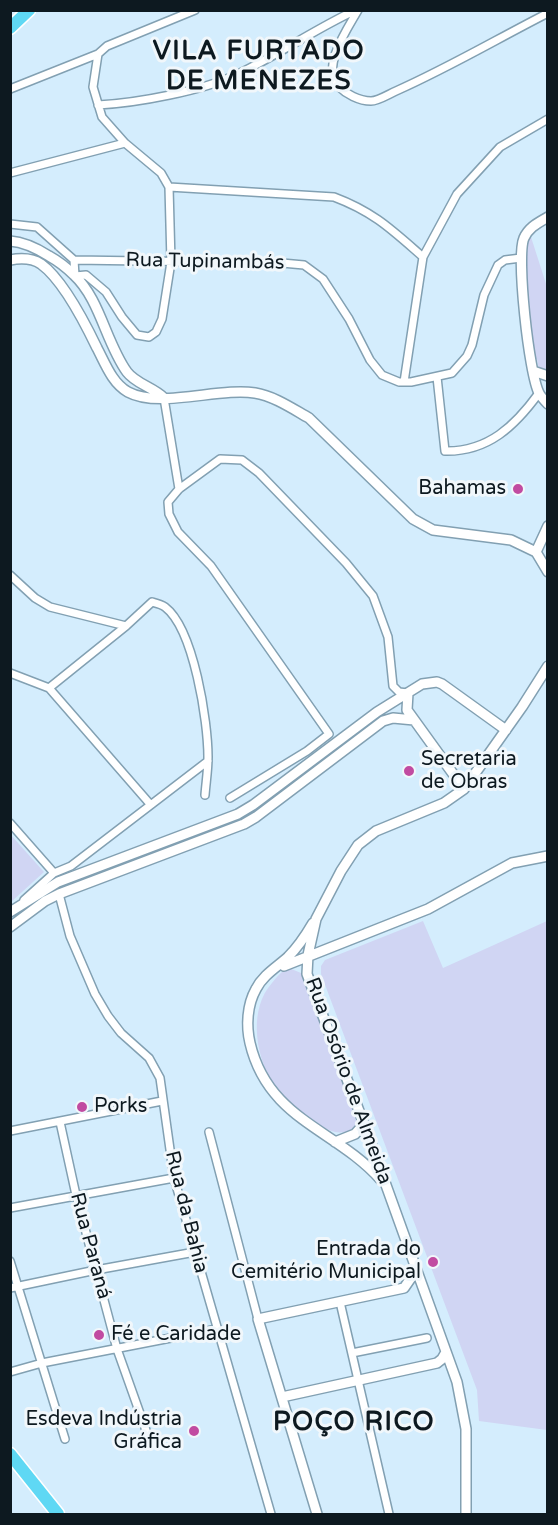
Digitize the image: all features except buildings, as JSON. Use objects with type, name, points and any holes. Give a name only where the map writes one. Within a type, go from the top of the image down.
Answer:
[{"type":"highway","points":[[10,28],[29,10]]},
{"type":"highway","points":[[10,1454],[58,1515]]},
{"type":"main road","points":[[548,217],[529,229],[523,240],[521,258],[529,358],[539,393],[548,404]]},
{"type":"main road","points":[[10,241],[39,249],[75,276],[87,292],[120,361],[131,377],[157,391],[164,398]]},
{"type":"main road","points":[[10,260],[30,259],[41,264],[63,288],[112,377],[128,392],[146,397],[164,398],[219,393],[256,393],[309,418],[413,519],[433,530],[511,540],[536,552],[548,572]]},
{"type":"main road","points":[[63,288],[75,276]]},
{"type":"main road","points":[[85,325],[100,327],[107,334]]},
{"type":"main road","points":[[533,371],[548,376]]},
{"type":"main road","points":[[539,393],[548,382]]},
{"type":"main road","points":[[536,552],[548,526]]},
{"type":"main road","name":"Rua Osório de Almeida","points":[[466,1515],[466,1449],[463,1410],[457,1382],[364,1124],[308,978],[308,955],[316,919],[358,845],[376,831],[444,803],[464,789],[548,666]]},
{"type":"main road","points":[[10,912],[56,878],[131,855],[238,814],[377,712],[423,684],[436,681],[506,730]]},
{"type":"main road","points":[[408,693],[407,710],[464,789]]},
{"type":"main road","points":[[10,927],[59,894],[250,821],[383,721],[393,718],[414,720]]},
{"type":"main road","points":[[279,967],[428,909],[512,863],[548,856]]},
{"type":"main road","points":[[316,919],[293,952],[279,967],[261,980],[255,991],[250,1003],[248,1025],[252,1050],[261,1072],[278,1098],[303,1120],[362,1161],[385,1184]]},
{"type":"main road","points":[[308,978],[309,970],[317,955],[324,949]]},
{"type":"main road","points":[[279,967],[297,966],[308,978]]},
{"type":"main road","points":[[335,1142],[355,1134],[364,1124]]},
{"type":"main road","points":[[404,1288],[413,1275],[414,1261]]},
{"type":"main road","points":[[317,1515],[258,1320],[404,1288],[418,1292],[429,1304]]},
{"type":"main road","points":[[282,1397],[437,1363],[446,1352]]},
{"type":"street","points":[[10,89],[98,54],[107,46],[195,10]]},
{"type":"street","points":[[98,105],[208,86],[237,75],[336,19],[357,10]]},
{"type":"street","points":[[357,10],[340,40],[334,57],[336,84],[349,95],[372,101],[429,77],[548,13]]},
{"type":"street","points":[[10,224],[37,227],[74,260],[75,276],[86,275],[106,292],[122,317],[138,335],[149,337],[156,332],[162,319],[171,262],[169,187],[161,173],[125,143],[102,117],[93,87],[98,54]]},
{"type":"street","points":[[521,258],[505,260],[498,265],[484,295],[478,326],[467,356],[452,373],[419,381],[401,382],[423,257],[457,194],[500,147],[548,119]]},
{"type":"street","points":[[10,173],[125,143]]},
{"type":"street","points":[[169,187],[334,197],[378,218],[423,257]]},
{"type":"street","name":"Rua Tupinambás","points":[[74,260],[304,265],[323,279],[349,319],[370,360],[382,375],[401,382]]},
{"type":"street","points":[[437,377],[445,451],[478,446],[507,430],[539,393]]},
{"type":"street","points":[[164,398],[179,489]]},
{"type":"street","points":[[231,798],[307,751],[329,734],[211,566],[178,532],[169,514],[168,502],[179,489],[220,459],[242,460],[259,473],[346,563],[373,596],[388,637],[391,682],[396,690],[408,693]]},
{"type":"street","points":[[10,575],[35,598],[50,607],[126,626]]},
{"type":"street","points":[[49,688],[152,602],[166,608],[177,623],[190,651],[204,713],[208,761],[205,795]]},
{"type":"street","points":[[10,673],[49,688],[150,804]]},
{"type":"street","points":[[10,823],[56,878],[208,761]]},
{"type":"street","name":"Rua da Bahia","points":[[59,894],[70,936],[95,994],[121,1033],[149,1058],[160,1078],[174,1178],[271,1515]]},
{"type":"street","points":[[10,1131],[162,1101]]},
{"type":"street","name":"Rua Paraná","points":[[60,1122],[76,1195],[117,1349],[148,1436]]},
{"type":"street","points":[[209,1132],[258,1320]]},
{"type":"street","points":[[10,1208],[174,1178]]},
{"type":"street","points":[[14,1287],[195,1252]]},
{"type":"street","points":[[10,1261],[14,1287],[42,1363],[65,1439]]},
{"type":"street","points":[[340,1302],[389,1515]]},
{"type":"street","points":[[10,1372],[42,1363],[217,1329]]},
{"type":"street","points":[[352,1353],[427,1338]]},
{"type":"shaded area","points":[[531,237],[547,287],[548,367],[545,371],[539,370],[537,359],[533,359],[524,258],[526,241]]},
{"type":"shaded area","points":[[10,834],[44,872],[11,902],[10,902]]},
{"type":"shaded area","points":[[423,921],[443,968],[547,921],[547,1430],[479,1421],[477,1390],[321,974],[321,966],[325,960]]},
{"type":"shaded area","points":[[289,968],[301,973],[309,985],[357,1123],[349,1132],[335,1132],[327,1129],[299,1111],[282,1095],[271,1080],[261,1057],[257,1031],[260,1005],[272,983],[281,972]]},
{"type":"place","name":"Bahamas","points":[[518,489]]},
{"type":"place","name":"Secretaria de Obras","points":[[409,771]]},
{"type":"place","name":"Porks","points":[[82,1107]]},
{"type":"place","name":"Entrada do Cemitério Municipal","points":[[433,1262]]},
{"type":"place","name":"Fé e Caridade","points":[[99,1335]]},
{"type":"place","name":"Esdeva Indústria Gráfica","points":[[194,1431]]},
{"type":"district","name":"VILA FURTADO DE MENEZES","points":[[259,67]]},
{"type":"district","name":"POÇO RICO","points":[[354,1423]]}]
